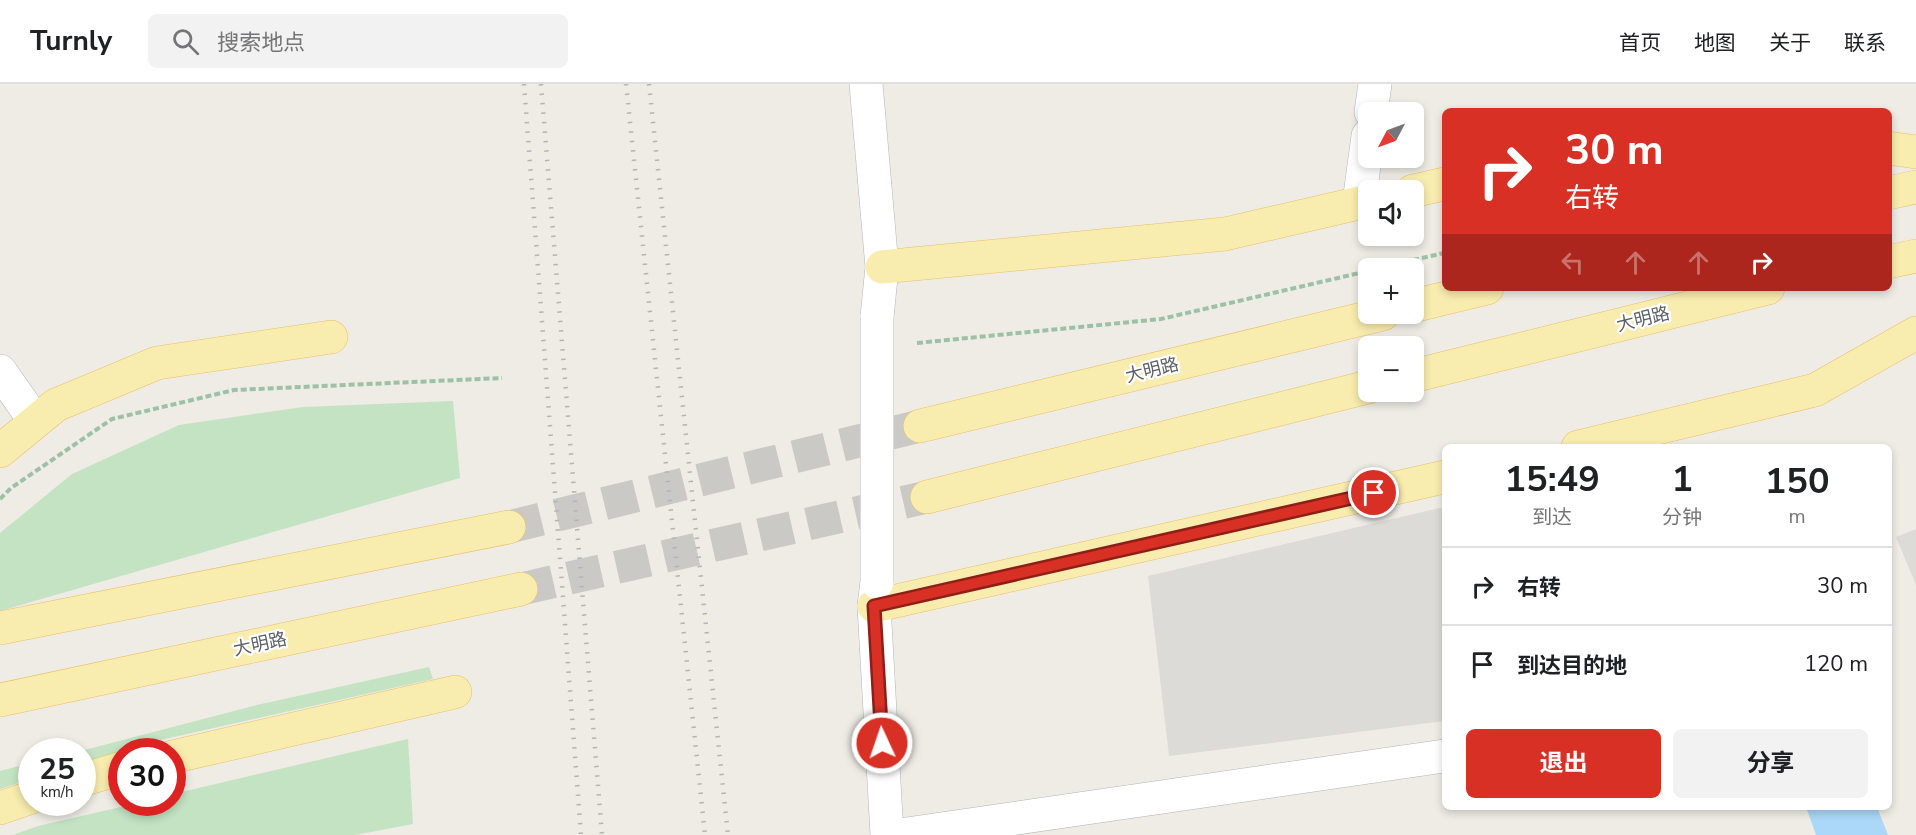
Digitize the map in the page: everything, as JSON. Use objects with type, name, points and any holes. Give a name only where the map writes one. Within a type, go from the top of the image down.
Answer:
[{"type":"main road","points":[[1892,149],[1916,152]]},
{"type":"main road","points":[[1424,188],[1442,184]]},
{"type":"main road","points":[[1892,192],[1916,187]]},
{"type":"main road","points":[[882,267],[1226,234],[1358,203]]},
{"type":"main road","points":[[1892,261],[1916,256]]},
{"type":"main road","points":[[1424,303],[1475,291]]},
{"type":"main road","name":"大明路","points":[[1424,373],[1756,291]]},
{"type":"main road","name":"大明路","points":[[921,426],[1358,320]]},
{"type":"main road","points":[[1606,444],[1635,441],[1815,390],[1916,333]]},
{"type":"main road","points":[[0,451],[56,405],[157,363],[331,337]]},
{"type":"main road","points":[[927,497],[1358,389]]},
{"type":"main road","points":[[876,594],[1442,477]]},
{"type":"main road","points":[[0,628],[509,527]]},
{"type":"main road","name":"大明路","points":[[0,700],[521,589]]},
{"type":"main road","points":[[186,754],[456,692]]},
{"type":"main road","points":[[0,808],[18,802]]},
{"type":"street","points":[[866,84],[882,267],[878,316],[876,594],[887,835]]},
{"type":"street","points":[[1372,102],[1375,84]]},
{"type":"street","points":[[0,371],[35,421]]},
{"type":"street","points":[[900,835],[1442,756]]},
{"type":"path","points":[[1422,258],[1442,253]]},
{"type":"path","points":[[917,343],[1161,320],[1358,273]]},
{"type":"path","points":[[0,499],[11,488],[112,419],[234,390],[502,378]]},
{"type":"shaded area","points":[[1442,507],[1442,721],[1169,756],[1148,576]]},
{"type":"shaded area","points":[[1916,529],[1916,585],[1896,537]]},
{"type":"green space","points":[[453,401],[460,478],[0,611],[0,533],[72,474],[179,425],[303,407]]},
{"type":"green space","points":[[429,667],[433,679],[169,738],[131,738],[257,705]]},
{"type":"green space","points":[[408,739],[413,824],[355,835],[13,835],[38,826],[81,816],[96,816],[96,813],[108,810],[108,816],[186,816],[186,791]]},
{"type":"green space","points":[[108,744],[108,756],[96,760],[96,747]]},
{"type":"green space","points":[[18,766],[18,783],[0,789],[0,771]]},
{"type":"water","points":[[1807,810],[1878,810],[1888,835],[1816,835]]},
{"type":"tunnel","points":[[509,527],[920,426]]},
{"type":"tunnel","points":[[521,589],[927,497]]},
{"type":"railway","points":[[524,84],[581,835]]},
{"type":"railway","points":[[541,84],[602,835]]},
{"type":"railway","points":[[626,84],[705,835]]},
{"type":"railway","points":[[649,84],[728,835]]},
{"type":"route","points":[[882,743],[874,606],[1374,493]]}]
